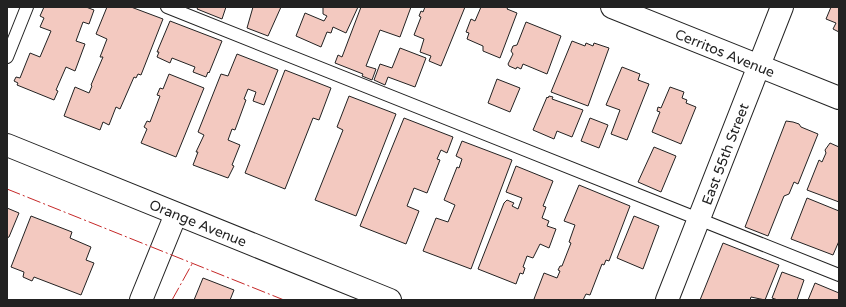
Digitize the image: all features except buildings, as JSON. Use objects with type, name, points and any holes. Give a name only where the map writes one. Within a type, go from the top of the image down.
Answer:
[{"type":"street","name":"Cerritos Avenue","points":[[612,7],[839,98]]},
{"type":"street","name":"East 55th Street","points":[[667,300],[782,7]]},
{"type":"street","name":"Orange Avenue","points":[[7,146],[390,300]]},
{"type":"street","points":[[141,300],[176,214]]},
{"type":"lane","points":[[7,57],[27,7]]},
{"type":"lane","points":[[166,7],[839,275]]},
{"type":"power","points":[[7,189],[284,300]]},
{"type":"power","points":[[172,300],[192,264]]}]
